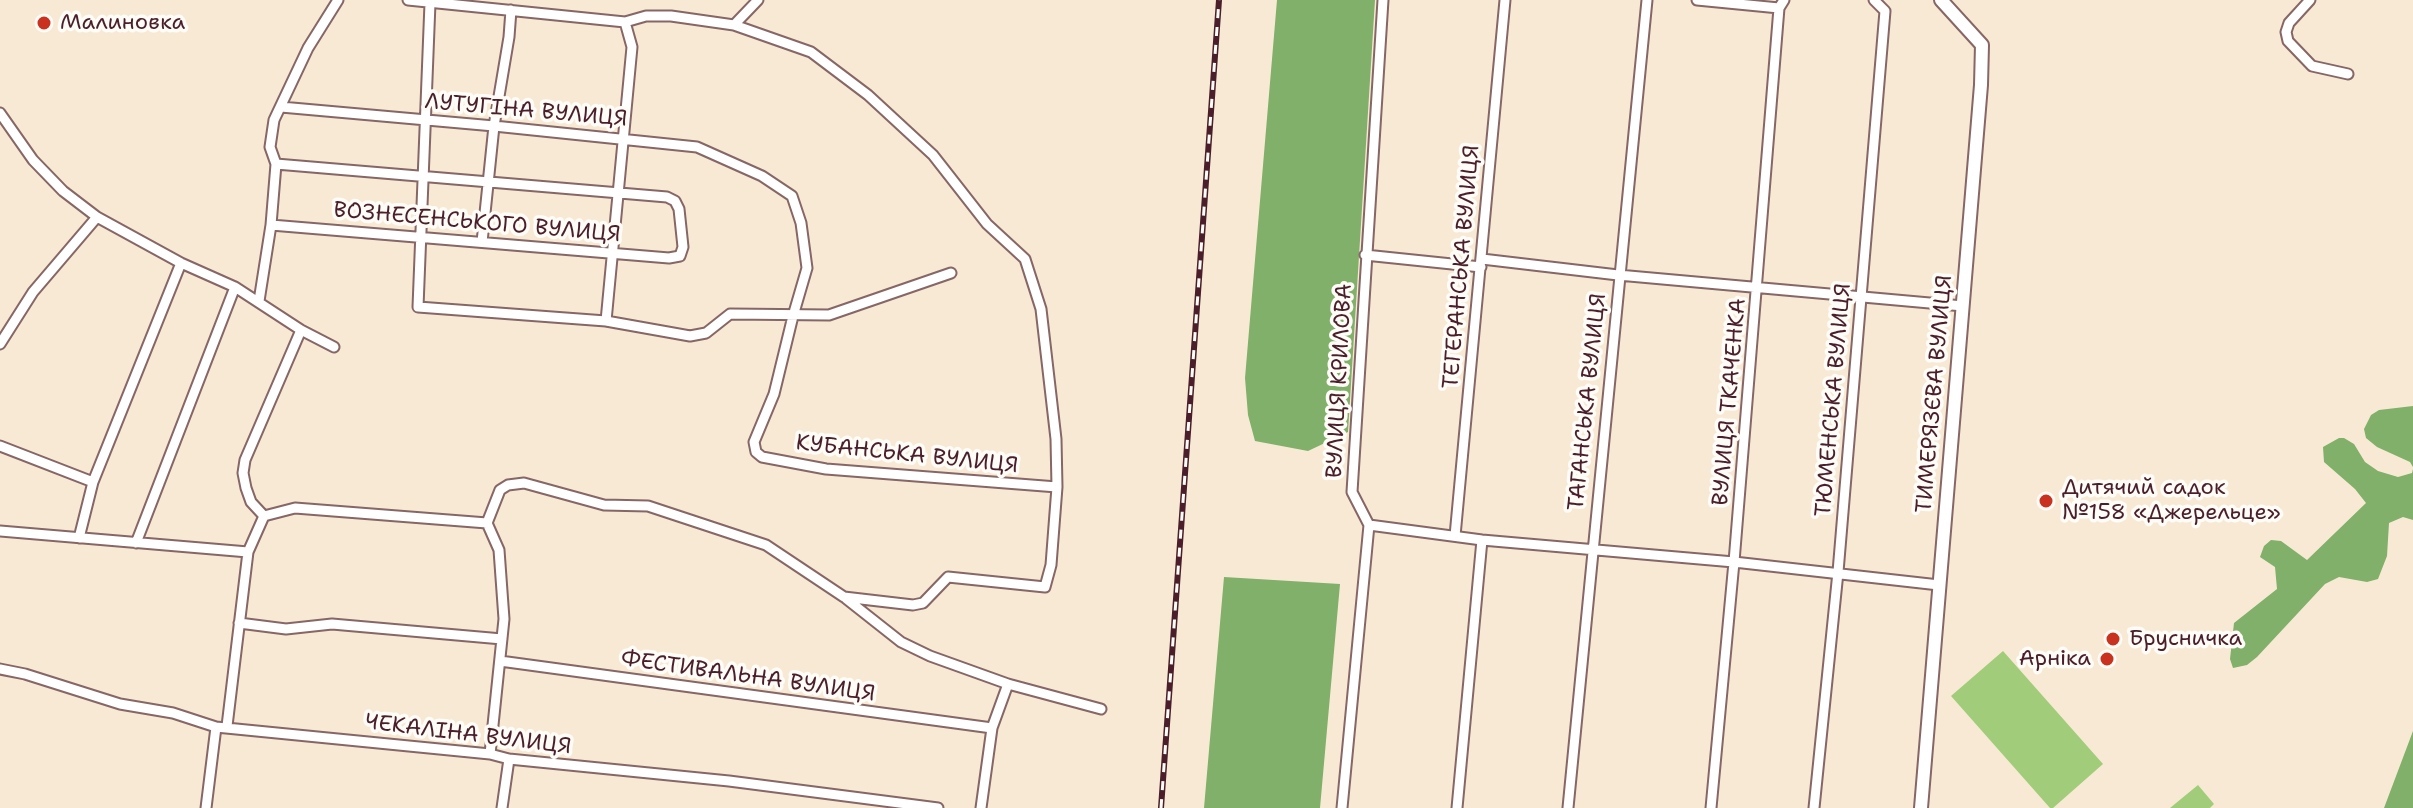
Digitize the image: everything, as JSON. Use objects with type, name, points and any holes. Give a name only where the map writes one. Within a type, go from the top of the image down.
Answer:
[{"type":"street","points":[[259,301],[271,225],[276,164],[270,147],[274,120],[308,48],[338,0]]},
{"type":"street","points":[[408,0],[625,22],[646,16],[671,16],[734,25],[811,52],[868,95],[933,155],[987,224],[1025,259],[1041,309],[1056,439],[1057,487],[1051,565],[1045,587],[948,577],[923,603],[913,605],[844,597]]},
{"type":"street","points":[[734,25],[758,0]]},
{"type":"street","name":"ВУЛИЦЯ КРИЛОВА","points":[[1369,525],[1352,492],[1383,0]]},
{"type":"street","name":"ТЕГЕРАНСЬКА ВУЛИЦЯ","points":[[1455,536],[1505,0]]},
{"type":"street","name":"ТАГАНСЬКА ВУЛИЦЯ","points":[[1568,808],[1647,0]]},
{"type":"street","points":[[1697,0],[1781,4]]},
{"type":"street","name":"ТЮМЕНСЬКА ВУЛИЦЯ","points":[[1814,808],[1838,572],[1885,11],[1874,0]]},
{"type":"street","name":"ТИМЕРЯЗЄВА ВУЛИЦЯ","points":[[1921,808],[1982,45],[1941,0]]},
{"type":"street","points":[[2310,0],[2289,23],[2286,32],[2288,41],[2312,66],[2348,74]]},
{"type":"street","points":[[430,3],[418,307],[606,321],[690,336],[706,333],[737,312],[829,315],[951,273]]},
{"type":"street","name":"ВУЛИЦЯ ТКАЧЕНКА","points":[[1711,808],[1781,4]]},
{"type":"street","points":[[482,242],[494,126],[511,10]]},
{"type":"street","points":[[606,321],[632,47],[625,22]]},
{"type":"street","name":"ЛУТУГІНА ВУЛИЦЯ","points":[[281,107],[697,147],[762,176],[792,196],[801,223],[807,268],[774,394],[754,442],[756,452]]},
{"type":"street","points":[[0,113],[33,160],[63,191],[97,217],[181,263],[235,287],[301,330],[334,347]]},
{"type":"street","points":[[276,164],[619,192]]},
{"type":"street","name":"ВОЗНЕСЕНСЬКОГО ВУЛИЦЯ","points":[[271,225],[669,258],[680,256],[683,247],[679,209],[675,201],[667,197],[619,192]]},
{"type":"street","points":[[0,344],[33,292],[97,217]]},
{"type":"street","points":[[1365,255],[1758,286],[1963,306]]},
{"type":"street","points":[[79,538],[93,482],[181,263]]},
{"type":"street","points":[[136,543],[235,287]]},
{"type":"street","points":[[264,516],[251,502],[246,488],[245,460],[301,330]]},
{"type":"street","points":[[0,446],[93,482]]},
{"type":"street","name":"КУБАНСЬКА ВУЛИЦЯ","points":[[756,452],[762,457],[826,469],[1057,487]]},
{"type":"street","points":[[490,754],[504,619],[499,550],[487,523],[500,490],[508,485],[524,483],[604,505],[648,506],[766,545],[844,597],[901,642],[930,656],[1008,684],[1101,709]]},
{"type":"street","points":[[264,516],[295,508],[487,523]]},
{"type":"street","points":[[206,808],[239,623],[248,552],[264,516]]},
{"type":"street","points":[[1342,808],[1369,525],[1482,540],[1838,572],[1939,585]]},
{"type":"street","points":[[0,531],[248,552]]},
{"type":"street","points":[[1457,808],[1482,540]]},
{"type":"street","points":[[239,623],[286,629],[332,624],[502,639]]},
{"type":"street","name":"ФЕСТИВАЛЬНА ВУЛИЦЯ","points":[[500,661],[992,728]]},
{"type":"street","name":"ЧЕКАЛІНА ВУЛИЦЯ","points":[[0,669],[120,704],[173,713],[221,726],[729,781],[938,808]]},
{"type":"street","points":[[981,808],[992,728],[1008,684]]},
{"type":"street","points":[[502,808],[509,759]]},
{"type":"green space","points":[[1277,0],[1375,0],[1348,432],[1308,451],[1255,441],[1248,415],[1245,378]]},
{"type":"green space","points":[[2413,406],[2413,467],[2410,462],[2377,447],[2366,438],[2364,429],[2371,415],[2379,410]]},
{"type":"green space","points":[[2339,438],[2354,444],[2365,462],[2378,471],[2398,477],[2412,473],[2413,469],[2413,520],[2403,517],[2389,523],[2387,556],[2378,579],[2367,582],[2339,577],[2325,584],[2257,657],[2247,665],[2233,668],[2230,659],[2234,623],[2277,589],[2275,567],[2260,557],[2264,546],[2271,540],[2281,541],[2307,560],[2366,503],[2324,462],[2323,447]]},
{"type":"green space","points":[[1224,577],[1340,584],[1320,808],[1204,808]]},
{"type":"green space","points":[[2003,651],[2103,764],[2053,808],[1951,696]]},
{"type":"green space","points":[[2413,731],[2413,808],[2384,808]]},
{"type":"green space","points":[[2198,785],[2214,804],[2210,808],[2170,808]]},
{"type":"railway","points":[[1161,808],[1219,0]]},
{"type":"place","name":"Малиновка","points":[[44,23]]},
{"type":"place","name":"Дитячий садок №158 «Джерельце»","points":[[2046,501]]},
{"type":"place","name":"Брусничка","points":[[2113,639]]},
{"type":"place","name":"Арніка","points":[[2107,659]]}]
